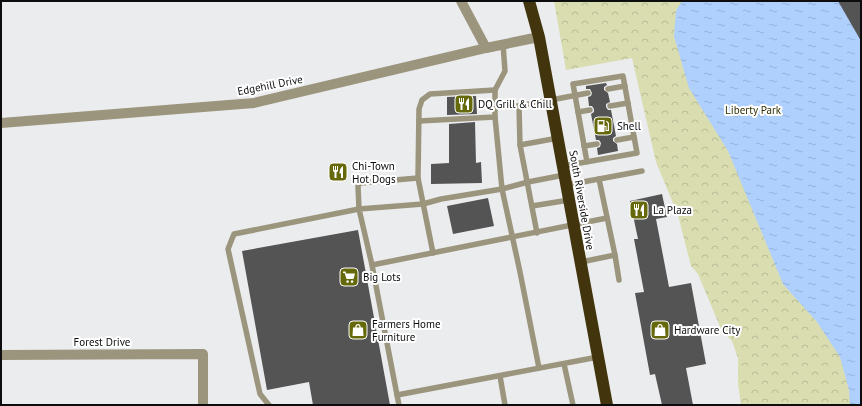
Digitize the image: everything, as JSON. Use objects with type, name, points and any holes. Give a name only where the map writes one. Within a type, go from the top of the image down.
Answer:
[{"type":"highway","name":"South Riverside Drive","points":[[529,1],[539,37],[607,405]]},
{"type":"street","points":[[461,1],[486,48]]},
{"type":"street","name":"Edgehill Drive","points":[[1,123],[254,102],[539,37]]},
{"type":"street","name":"Forest Drive","points":[[1,355],[203,354],[203,405]]},
{"type":"lane","points":[[503,44],[505,71],[494,90],[502,190],[539,368]]},
{"type":"lane","points":[[564,176],[587,162],[637,153],[623,76],[573,84],[587,162]]},
{"type":"lane","points":[[608,89],[625,86]]},
{"type":"lane","points":[[433,253],[418,178],[418,121],[419,109],[422,100],[430,94],[494,90]]},
{"type":"lane","points":[[495,106],[519,106],[588,93]]},
{"type":"lane","points":[[610,106],[628,103]]},
{"type":"lane","points":[[519,106],[520,145],[537,233]]},
{"type":"lane","points":[[578,112],[590,110]]},
{"type":"lane","points":[[418,121],[495,117]]},
{"type":"lane","points":[[617,140],[634,137]]},
{"type":"lane","points":[[520,145],[558,138]]},
{"type":"lane","points":[[584,146],[597,144]]},
{"type":"lane","points":[[269,405],[260,394],[228,249],[234,234],[360,210],[423,204],[440,199],[502,190],[528,182],[564,176],[599,179],[642,171]]},
{"type":"lane","points":[[399,405],[360,210],[358,186],[360,183],[418,178]]},
{"type":"lane","points":[[599,179],[619,280]]},
{"type":"lane","points":[[532,206],[569,200]]},
{"type":"lane","points":[[372,265],[607,218]]},
{"type":"lane","points":[[580,262],[615,255]]},
{"type":"lane","points":[[397,395],[598,357]]},
{"type":"lane","points":[[564,364],[572,405]]},
{"type":"lane","points":[[500,376],[505,405]]},
{"type":"green space","name":"Liberty Park","points":[[554,1],[861,1],[861,405],[741,405],[738,384],[738,358],[732,341],[721,329],[698,274],[691,266],[678,215],[656,162],[632,58],[566,70]]},
{"type":"water","points":[[682,1],[861,1],[861,405],[850,405],[849,390],[840,357],[817,322],[783,284],[728,151],[689,88],[674,36],[676,11]]},
{"type":"building","points":[[838,1],[861,1],[861,41]]},
{"type":"building","points":[[606,83],[607,85],[604,87],[604,90],[608,93],[610,102],[606,104],[606,107],[608,110],[611,110],[616,136],[613,138],[613,141],[617,144],[618,151],[598,155],[597,148],[600,147],[601,143],[599,140],[596,140],[591,114],[594,112],[594,109],[592,106],[589,106],[588,97],[591,96],[592,93],[590,89],[586,89],[586,86]]},
{"type":"building","points":[[476,96],[477,114],[447,115],[447,97]]},
{"type":"building","points":[[475,122],[476,163],[481,162],[482,183],[431,184],[431,164],[449,163],[449,124]]},
{"type":"building","points":[[662,194],[667,217],[656,219],[669,287],[691,283],[706,364],[686,368],[693,405],[662,405],[655,374],[650,375],[635,293],[644,292],[634,239],[638,239],[630,201]]},
{"type":"building","points":[[488,198],[494,226],[453,234],[447,206]]},
{"type":"building","points":[[358,230],[390,405],[313,405],[309,382],[267,390],[242,251]]},
{"type":"place","name":"DQ Grill & Chill","points":[[464,104]]},
{"type":"place","name":"Shell","points":[[603,126]]},
{"type":"place","name":"Chi-Town Hot Dogs","points":[[338,172]]},
{"type":"place","name":"La Plaza","points":[[639,210]]},
{"type":"place","name":"Big Lots","points":[[349,277]]},
{"type":"place","name":"Farmers Home Furniture","points":[[358,330]]},
{"type":"place","name":"Hardware City","points":[[660,330]]}]
